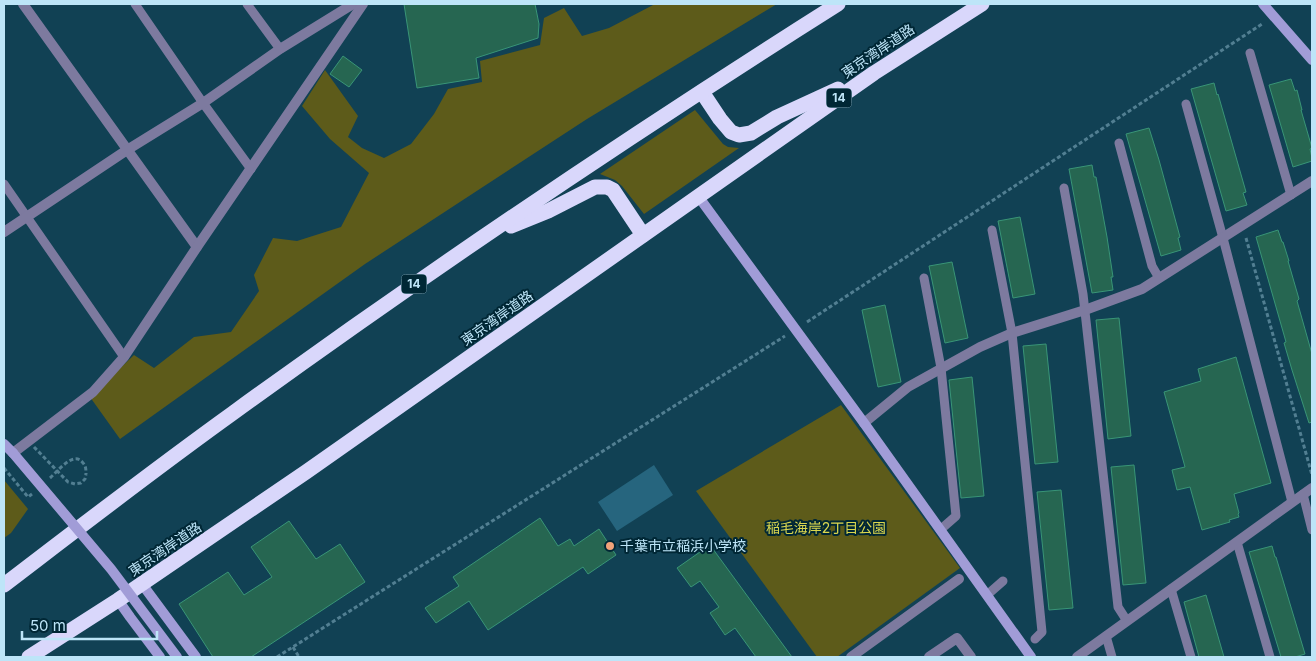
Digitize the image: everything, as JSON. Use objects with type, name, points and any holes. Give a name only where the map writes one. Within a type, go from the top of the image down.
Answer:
[{"type":"highway","name":"14","points":[[4,585],[230,415],[380,308],[484,236],[838,4]]},
{"type":"highway","name":"東京湾岸道路","points":[[29,657],[142,584],[306,472],[874,73],[982,4]]},
{"type":"highway","points":[[702,92],[731,132],[739,135],[751,133],[777,117],[874,73]]},
{"type":"highway","points":[[484,236],[548,211],[590,189],[601,186],[612,190],[643,235]]},
{"type":"street","points":[[22,4],[197,247]]},
{"type":"street","points":[[4,232],[127,150],[203,103],[280,49],[353,4]]},
{"type":"street","points":[[13,453],[93,392],[124,357],[197,247],[252,169],[330,50],[363,4]]},
{"type":"street","points":[[1263,4],[1312,60]]},
{"type":"street","points":[[864,423],[908,387],[980,347],[1012,333],[1085,310],[1142,289],[1312,181]]},
{"type":"street","points":[[698,196],[864,423],[1031,657]]},
{"type":"street","points":[[4,444],[111,569],[177,657]]},
{"type":"street","points":[[1076,657],[1312,488]]},
{"type":"street","points":[[851,657],[959,579]]},
{"type":"street","points":[[142,584],[196,657]]},
{"type":"street","points":[[118,600],[160,657]]},
{"type":"street","points":[[930,657],[957,638],[971,657]]},
{"type":"lane","points":[[135,4],[203,103],[252,169]]},
{"type":"lane","points":[[247,4],[280,49]]},
{"type":"lane","points":[[1250,53],[1291,195]]},
{"type":"lane","points":[[1186,104],[1292,502]]},
{"type":"lane","points":[[1119,143],[1152,266],[1159,278]]},
{"type":"lane","points":[[4,184],[124,357]]},
{"type":"lane","points":[[1064,188],[1085,310],[1118,607],[1127,621]]},
{"type":"lane","points":[[992,230],[1012,333],[1042,632],[1035,639]]},
{"type":"lane","points":[[924,278],[941,368],[956,516],[940,530]]},
{"type":"lane","points":[[1303,494],[1312,530]]},
{"type":"lane","points":[[1237,542],[1270,657]]},
{"type":"lane","points":[[987,595],[1003,581]]},
{"type":"lane","points":[[1171,589],[1191,657]]},
{"type":"lane","points":[[1106,636],[1112,657]]},
{"type":"path","points":[[804,324],[1274,16]]},
{"type":"path","points":[[1242,226],[1312,475]]},
{"type":"path","points":[[277,657],[789,334]]},
{"type":"path","points":[[34,447],[48,461],[54,468],[61,475],[68,482],[81,483],[85,479],[86,468],[80,459],[73,459],[63,466],[56,473],[50,479]]},
{"type":"path","points":[[292,647],[298,657]]},
{"type":"green space","points":[[655,4],[777,4],[587,119],[365,264],[120,439],[90,397],[134,355],[154,368],[194,337],[231,332],[259,291],[254,275],[273,238],[297,241],[341,227],[369,173],[330,139],[302,106],[325,70],[358,116],[348,137],[362,148],[384,158],[411,144],[434,114],[448,89],[482,82],[480,61],[540,45],[544,18],[564,8],[582,36],[609,28]]},
{"type":"green space","points":[[695,110],[723,144],[728,147],[739,148],[644,214],[622,186],[615,180],[600,174]]},
{"type":"green space","name":"稲毛海岸2丁目公園","points":[[841,405],[960,568],[837,657],[817,657],[696,491]]},
{"type":"green space","points":[[4,480],[28,509],[11,533],[4,538]]},
{"type":"water","points":[[654,465],[673,495],[617,531],[598,502]]},
{"type":"building","points":[[404,4],[535,4],[539,24],[538,38],[476,58],[479,78],[417,88]]},
{"type":"building","points":[[343,56],[362,70],[349,87],[330,74]]},
{"type":"building","points":[[1291,79],[1295,91],[1297,90],[1312,148],[1310,149],[1312,161],[1293,167],[1269,85]]},
{"type":"building","points":[[1214,83],[1246,192],[1243,193],[1247,205],[1226,211],[1191,89]]},
{"type":"building","points":[[1149,128],[1180,237],[1178,238],[1181,250],[1161,256],[1126,134]]},
{"type":"building","points":[[1092,165],[1107,237],[1113,290],[1092,293],[1069,169]]},
{"type":"building","points":[[1020,217],[1035,294],[1013,298],[998,221]]},
{"type":"building","points":[[1278,230],[1289,261],[1299,299],[1297,301],[1312,354],[1312,422],[1309,423],[1284,343],[1286,342],[1256,237]]},
{"type":"building","points":[[952,262],[968,338],[945,343],[929,266]]},
{"type":"building","points":[[885,305],[901,382],[878,387],[862,310]]},
{"type":"building","points":[[1119,318],[1131,436],[1108,439],[1096,320]]},
{"type":"building","points":[[1046,344],[1058,462],[1035,464],[1023,346]]},
{"type":"building","points":[[1236,357],[1271,483],[1234,494],[1239,517],[1229,520],[1230,522],[1202,530],[1190,487],[1177,490],[1172,470],[1185,467],[1164,392],[1201,381],[1198,369]]},
{"type":"building","points":[[972,377],[984,496],[961,498],[949,380]]},
{"type":"building","points":[[1134,465],[1146,583],[1123,585],[1111,467]]},
{"type":"building","points":[[1061,490],[1073,608],[1049,610],[1037,492]]},
{"type":"building","points":[[540,518],[558,546],[570,539],[574,546],[599,529],[616,555],[588,574],[583,567],[488,630],[469,601],[436,623],[425,608],[459,586],[453,577]]},
{"type":"building","points":[[289,521],[316,559],[340,544],[365,582],[251,657],[213,657],[179,604],[228,572],[244,595],[272,577],[251,547]]},
{"type":"building","points":[[710,545],[792,657],[756,657],[735,628],[725,635],[710,613],[719,607],[700,581],[691,587],[677,568]]},
{"type":"building","points":[[1272,546],[1305,654],[1295,657],[1281,657],[1249,552]]},
{"type":"building","points":[[1206,595],[1224,657],[1199,657],[1184,602]]},
{"type":"place","name":"千葉市立稲浜小学校","points":[[610,546]]}]
